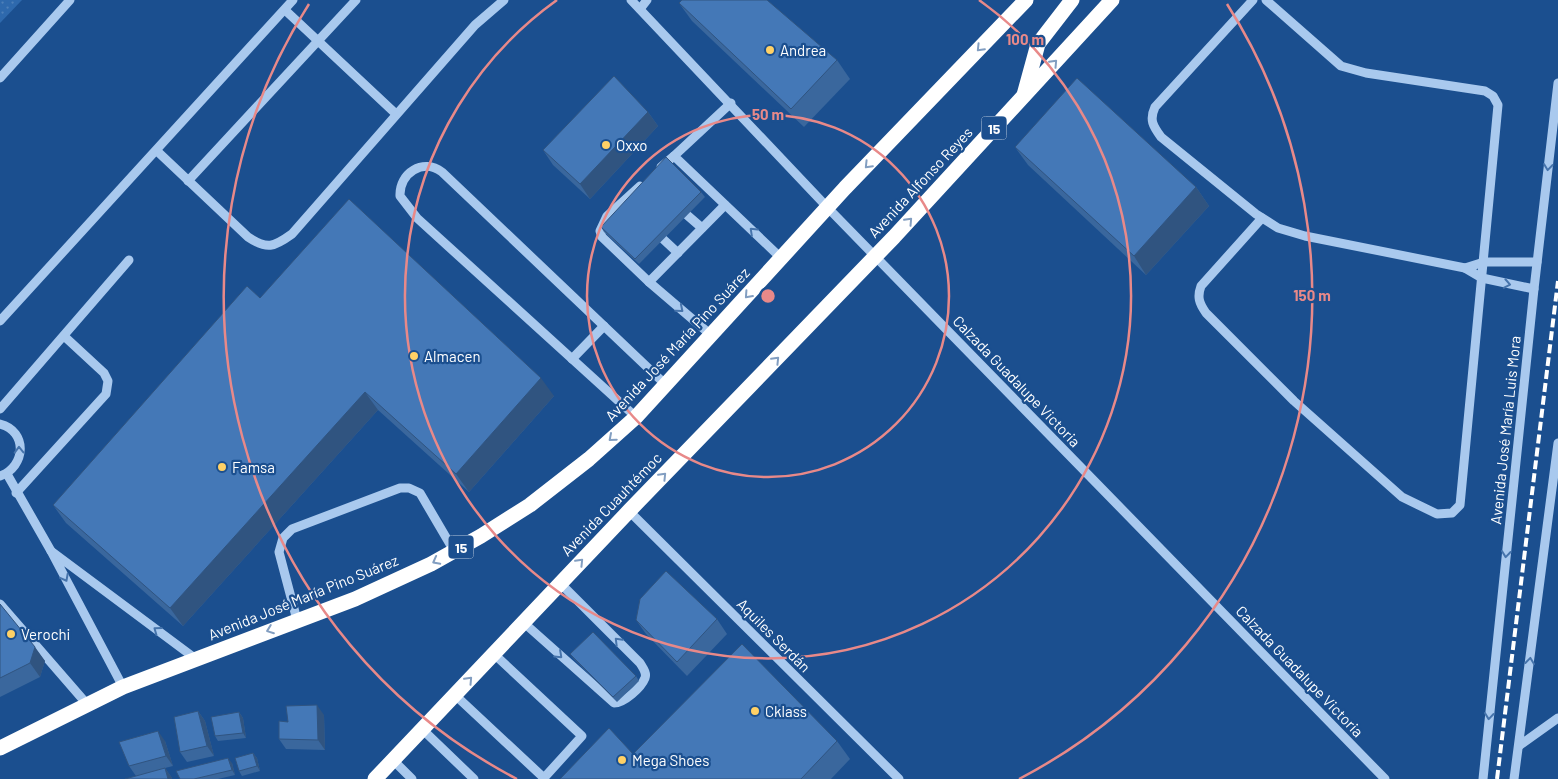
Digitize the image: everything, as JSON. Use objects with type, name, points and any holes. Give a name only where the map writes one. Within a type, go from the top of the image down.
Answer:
[{"type":"highway","name":"15","points":[[828,208],[1026,0]]},
{"type":"highway","points":[[1023,96],[1038,44],[1072,0]]},
{"type":"highway","name":"Avenida Alfonso Reyes","points":[[875,256],[1112,0]]},
{"type":"highway","name":"Avenida José María Pino Suárez","points":[[0,748],[86,703],[123,687],[355,599],[454,551],[530,505],[588,459],[636,417],[828,208]]},
{"type":"highway","name":"Avenida Cuauhtémoc","points":[[375,779],[628,511],[875,256]]},
{"type":"street","points":[[0,78],[70,0]]},
{"type":"street","points":[[0,321],[293,0]]},
{"type":"street","points":[[188,181],[356,0]]},
{"type":"street","points":[[157,151],[248,237],[259,244],[268,246],[279,244],[292,234],[476,25],[504,0]]},
{"type":"street","name":"Calzada Guadalupe Victoria","points":[[631,0],[731,103],[828,208],[1385,779]]},
{"type":"street","points":[[640,9],[647,0]]},
{"type":"street","points":[[1253,0],[1155,107],[1151,116],[1152,123],[1160,137],[1262,218],[1278,228],[1304,236],[1465,268],[1482,278],[1534,289]]},
{"type":"street","points":[[1262,218],[1201,286],[1198,297],[1200,304],[1206,313],[1294,402],[1402,497],[1436,514],[1452,513],[1460,505],[1498,105],[1494,96],[1485,90],[1366,73],[1341,66],[1266,0]]},
{"type":"street","points":[[285,10],[396,114]]},
{"type":"street","name":"Avenida José María Luis Mora","points":[[1484,779],[1534,289],[1558,84]]},
{"type":"street","points":[[711,335],[649,282],[602,237],[600,231],[602,223],[625,205],[647,180],[652,178],[731,103]]},
{"type":"street","points":[[674,156],[781,258]]},
{"type":"street","points":[[636,417],[409,209],[400,196],[400,190],[410,173],[421,166],[428,165],[442,172],[666,385]]},
{"type":"street","points":[[649,282],[725,205]]},
{"type":"street","points":[[687,215],[702,228]]},
{"type":"street","points":[[663,240],[678,252]]},
{"type":"street","points":[[0,409],[129,260]]},
{"type":"street","points":[[1465,268],[1484,262],[1537,262]]},
{"type":"street","points":[[572,359],[604,326]]},
{"type":"street","points":[[16,493],[106,394],[108,380],[104,373],[64,336]]},
{"type":"street","points":[[0,424],[11,430],[20,444],[18,461],[3,475],[51,551],[123,687]]},
{"type":"street","points":[[1514,779],[1520,745],[1558,444]]},
{"type":"street","points":[[297,620],[279,552],[283,538],[292,529],[400,488],[409,488],[420,493],[454,551]]},
{"type":"street","name":"Aquiles Serdán","points":[[628,511],[899,779]]},
{"type":"street","points":[[51,551],[196,659]]},
{"type":"street","points":[[523,622],[614,703],[626,699],[644,680],[645,672],[640,663],[560,583]]},
{"type":"street","points":[[0,604],[86,703]]},
{"type":"street","points":[[455,695],[544,778],[582,736],[494,654]]},
{"type":"street","points":[[1520,745],[1558,718]]},
{"type":"street","points":[[422,729],[474,779]]},
{"type":"street","points":[[393,760],[412,779]]},
{"type":"shaded area","points":[[0,0],[22,0],[0,23]]},
{"type":"building","name":"Andrea","points":[[682,0],[767,0],[837,60],[791,109],[679,3]]},
{"type":"building","name":"Oxxo","points":[[614,76],[648,112],[580,184],[543,150]]},
{"type":"building","points":[[1077,78],[1196,187],[1134,256],[1015,147]]},
{"type":"building","name":"Oxxo","points":[[666,157],[701,192],[635,259],[601,227]]},
{"type":"building","points":[[349,199],[541,378],[456,474],[365,392],[170,608],[53,505],[247,286],[260,298]]},
{"type":"building","points":[[666,571],[717,619],[677,662],[636,620],[640,599]]},
{"type":"building","name":"Verochi","points":[[0,604],[35,647],[30,663],[0,678]]},
{"type":"building","points":[[593,632],[636,676],[613,697],[570,654]]},
{"type":"building","name":"Cklass","points":[[742,644],[837,741],[801,779],[560,779],[609,728],[633,754]]},
{"type":"building","points":[[317,705],[318,740],[279,739],[279,721],[288,722],[286,706]]},
{"type":"building","points":[[198,711],[207,746],[180,752],[174,717]]},
{"type":"building","points":[[239,712],[243,733],[215,736],[211,717]]},
{"type":"building","points":[[158,731],[166,756],[129,766],[119,742]]},
{"type":"building","points":[[253,753],[257,766],[239,771],[235,758]]},
{"type":"building","points":[[228,758],[232,770],[194,779],[180,779],[176,771]]},
{"type":"building","points":[[165,768],[168,779],[125,779]]},
{"type":"railway","points":[[1497,779],[1558,281]]},
{"type":"place","name":"Andrea","points":[[770,50]]},
{"type":"place","name":"Oxxo","points":[[606,145]]},
{"type":"place","name":"Almacen","points":[[414,356]]},
{"type":"place","name":"Famsa","points":[[222,467]]},
{"type":"place","name":"Verochi","points":[[11,634]]},
{"type":"place","name":"Cklass","points":[[755,711]]},
{"type":"place","name":"Mega Shoes","points":[[622,760]]}]
